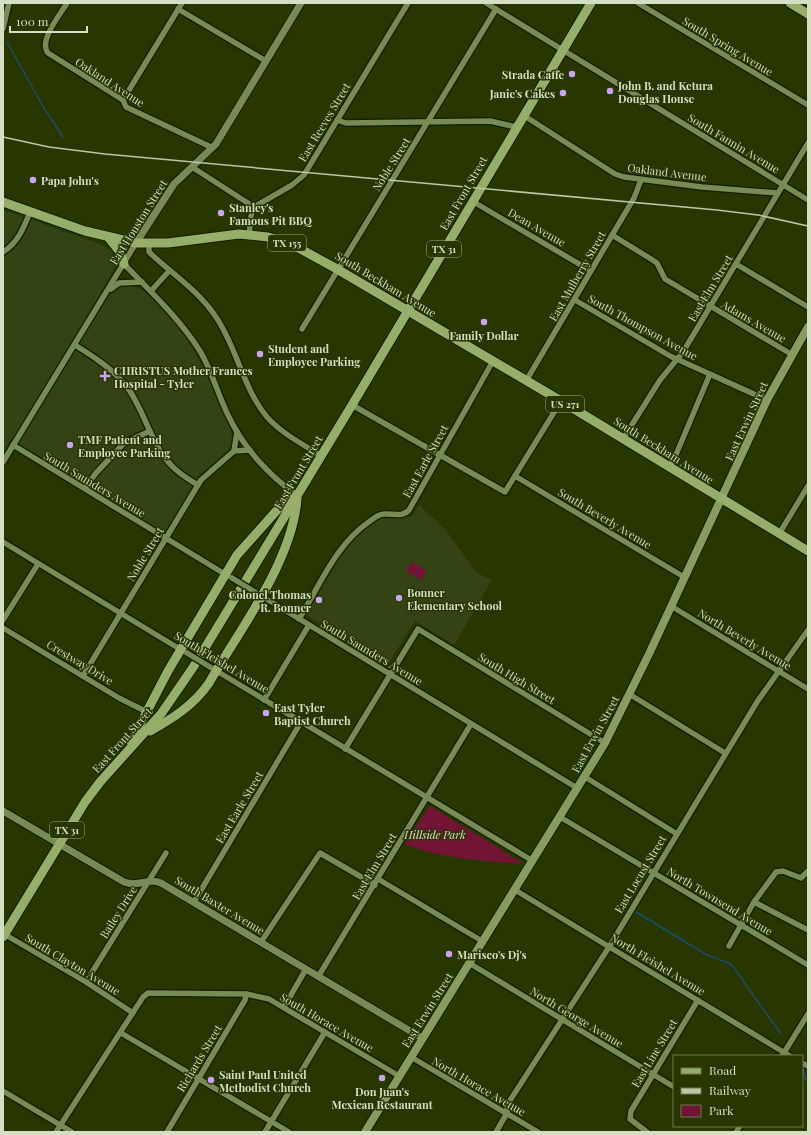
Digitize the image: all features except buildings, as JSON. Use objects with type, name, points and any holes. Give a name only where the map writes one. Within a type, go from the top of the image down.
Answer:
[{"type":"main road","name":"East Front Street","points":[[4,935],[58,844],[85,802],[118,762],[145,734],[172,699],[194,666],[298,496],[523,115],[591,3]]},
{"type":"main road","points":[[790,3],[808,14]]},
{"type":"main road","name":"South Beckham Avenue","points":[[3,202],[108,237],[136,243],[178,242],[230,234],[268,238],[290,244],[337,269],[561,401],[721,499]]},
{"type":"main road","points":[[108,237],[120,252],[124,264]]},
{"type":"main road","name":"East Erwin Street","points":[[365,1132],[605,743],[630,694],[767,400],[791,354],[808,327]]},
{"type":"main road","points":[[118,762],[135,736],[147,712],[247,542],[278,509],[298,496]]},
{"type":"main road","points":[[145,734],[168,721],[194,701],[205,689],[213,669],[280,558],[295,518],[298,496]]},
{"type":"main road","name":"US 271","points":[[721,499],[808,551]]},
{"type":"street","points":[[3,30],[9,3]]},
{"type":"street","name":"Oakland Avenue","points":[[67,3],[47,36],[45,46],[46,50],[51,56],[123,100],[126,107],[213,148]]},
{"type":"street","points":[[123,100],[182,3]]},
{"type":"street","name":"East Houston Street","points":[[3,462],[169,191],[213,148],[301,3]]},
{"type":"street","name":"East Reeves Street","points":[[254,207],[301,179],[408,3]]},
{"type":"street","name":"South Fannin Avenue","points":[[486,3],[808,200]]},
{"type":"street","name":"South Spring Avenue","points":[[638,3],[808,105]]},
{"type":"street","points":[[178,9],[266,61]]},
{"type":"street","name":"Noble Street","points":[[302,328],[429,122],[496,9]]},
{"type":"street","name":"Oakland Avenue","points":[[523,115],[615,174],[624,177],[702,187],[778,193]]},
{"type":"street","points":[[337,120],[346,123],[490,121],[516,127]]},
{"type":"street","name":"East Elm Street","points":[[623,439],[660,380],[677,359],[710,307],[808,143]]},
{"type":"street","points":[[192,167],[254,207],[251,216],[249,235]]},
{"type":"street","name":"East Mulberry Street","points":[[526,381],[636,195],[641,180]]},
{"type":"street","name":"Dean Avenue","points":[[472,201],[591,271]]},
{"type":"street","points":[[3,252],[14,242],[23,230],[30,212]]},
{"type":"street","name":"Adams Avenue","points":[[612,235],[657,263],[665,279],[791,354]]},
{"type":"street","points":[[149,243],[149,252],[169,271],[175,273],[194,290],[216,316],[226,334],[251,390],[268,418],[286,433],[321,456]]},
{"type":"street","points":[[124,264],[180,323],[201,353],[237,432],[250,450],[288,489],[298,496]]},
{"type":"street","points":[[736,264],[808,307]]},
{"type":"street","points":[[151,291],[169,271]]},
{"type":"street","points":[[108,290],[119,283],[142,282]]},
{"type":"street","name":"South Thompson Avenue","points":[[575,300],[677,359],[767,400]]},
{"type":"street","points":[[75,345],[105,365],[123,382],[136,401],[162,454],[170,465],[180,474],[198,485]]},
{"type":"street","name":"East Earle Street","points":[[299,619],[348,539],[378,515],[401,515],[407,512],[493,361]]},
{"type":"street","points":[[669,467],[675,458],[710,374]]},
{"type":"street","points":[[352,405],[505,492],[561,401]]},
{"type":"street","points":[[85,488],[96,473],[124,443],[150,431]]},
{"type":"street","points":[[237,432],[234,451],[250,450]]},
{"type":"street","name":"South Saunders Avenue","points":[[13,446],[85,488],[577,788]]},
{"type":"street","name":"Noble Street","points":[[83,676],[198,485],[206,475],[234,451]]},
{"type":"street","name":"South Beverly Avenue","points":[[515,476],[684,577]]},
{"type":"street","points":[[779,534],[808,486]]},
{"type":"street","name":"South Fleishel Avenue","points":[[3,542],[533,861]]},
{"type":"street","points":[[3,620],[38,564]]},
{"type":"street","name":"North Beverly Avenue","points":[[671,606],[808,689]]},
{"type":"street","points":[[264,700],[309,625]]},
{"type":"street","name":"Crestway Drive","points":[[3,628],[119,698],[147,712]]},
{"type":"street","name":"South High Street","points":[[390,675],[418,629],[605,743]]},
{"type":"street","name":"East Locust Street","points":[[496,1132],[507,1113],[507,1105],[563,1020],[609,946],[756,702],[808,630]]},
{"type":"street","points":[[345,749],[390,675]]},
{"type":"street","points":[[630,694],[725,753]]},
{"type":"street","name":"East Earle Street","points":[[194,902],[301,722]]},
{"type":"street","name":"East Elm Street","points":[[318,977],[471,724]]},
{"type":"street","points":[[585,777],[677,834]]},
{"type":"street","name":"South Baxter Avenue","points":[[3,811],[124,882],[135,885],[150,881],[159,881],[422,1038]]},
{"type":"street","name":"North Townsend Avenue","points":[[560,816],[808,965]]},
{"type":"street","name":"Bailey Drive","points":[[86,982],[166,853]]},
{"type":"street","points":[[261,942],[320,853],[375,884]]},
{"type":"street","points":[[729,946],[754,902],[776,872],[783,871],[801,878],[808,871]]},
{"type":"street","points":[[378,879],[482,942]]},
{"type":"street","name":"North Fleishel Avenue","points":[[515,890],[698,1000],[783,1054]]},
{"type":"street","points":[[754,902],[808,930]]},
{"type":"street","name":"South Clayton Avenue","points":[[4,935],[86,982],[133,1013]]},
{"type":"street","name":"North George Avenue","points":[[469,963],[673,1086]]},
{"type":"street","points":[[284,1007],[306,969]]},
{"type":"street","name":"South Horace Avenue","points":[[133,1013],[142,997],[148,993],[246,994],[268,999],[284,1007],[399,1076]]},
{"type":"street","name":"Richards Street","points":[[167,1132],[245,1000],[246,994]]},
{"type":"street","name":"East Line Street","points":[[647,1132],[632,1121],[629,1116],[652,1074],[698,1000]]},
{"type":"street","points":[[56,1132],[133,1013]]},
{"type":"street","points":[[783,1054],[808,1014]]},
{"type":"street","points":[[265,1132],[325,1032]]},
{"type":"street","points":[[121,1033],[289,1132]]},
{"type":"street","name":"North Horace Avenue","points":[[411,1057],[538,1132]]},
{"type":"street","points":[[3,1091],[72,1132]]},
{"type":"shaded area","name":"CHRISTUS Mother Frances Hospital - Tyler","points":[[3,210],[100,244],[112,251],[117,258],[117,264],[100,294],[106,298],[116,289],[128,285],[144,290],[178,325],[202,365],[231,428],[232,443],[226,454],[200,474],[166,531],[161,532],[11,440],[3,453]]},
{"type":"shaded area","name":"Bonner Elementary School","points":[[419,505],[445,529],[477,573],[492,580],[454,645],[415,621],[388,664],[306,615],[344,550],[353,538],[379,519],[411,517]]},
{"type":"green space","points":[[412,562],[427,571],[421,580],[406,571]]},
{"type":"green space","name":"Hillside Park","points":[[430,806],[524,864],[448,856],[404,844]]},
{"type":"waterway","points":[[7,42],[45,110],[63,137]]},
{"type":"waterway","points":[[636,912],[707,955],[731,964],[781,1034]]},
{"type":"waterway","points":[[803,1068],[805,1078],[808,1082]]},
{"type":"railway","points":[[3,137],[49,147],[105,154],[717,210],[758,215],[808,226]]},
{"type":"place","name":"Strada Caffe","points":[[572,74]]},
{"type":"place","name":"John B. and Ketura Douglas House","points":[[610,91]]},
{"type":"place","name":"Janie's Cakes","points":[[563,93]]},
{"type":"place","name":"Papa John's","points":[[33,180]]},
{"type":"place","name":"Stanley's Famous Pit BBQ","points":[[221,213]]},
{"type":"place","name":"Family Dollar","points":[[484,322]]},
{"type":"place","name":"Student and Employee Parking","points":[[260,354]]},
{"type":"place","name":"CHRISTUS Mother Frances Hospital - Tyler","points":[[105,376]]},
{"type":"place","name":"TMF Patient and Employee Parking","points":[[70,445]]},
{"type":"place","name":"Bonner Elementary School","points":[[399,598]]},
{"type":"place","name":"Colonel Thomas R. Bonner","points":[[319,600]]},
{"type":"place","name":"East Tyler Baptist Church","points":[[266,713]]},
{"type":"place","name":"Marisco's Dj's","points":[[449,954]]},
{"type":"place","name":"Don Juan's Mexican Restaurant","points":[[382,1078]]},
{"type":"place","name":"Saint Paul United Methodist Church","points":[[211,1080]]}]
